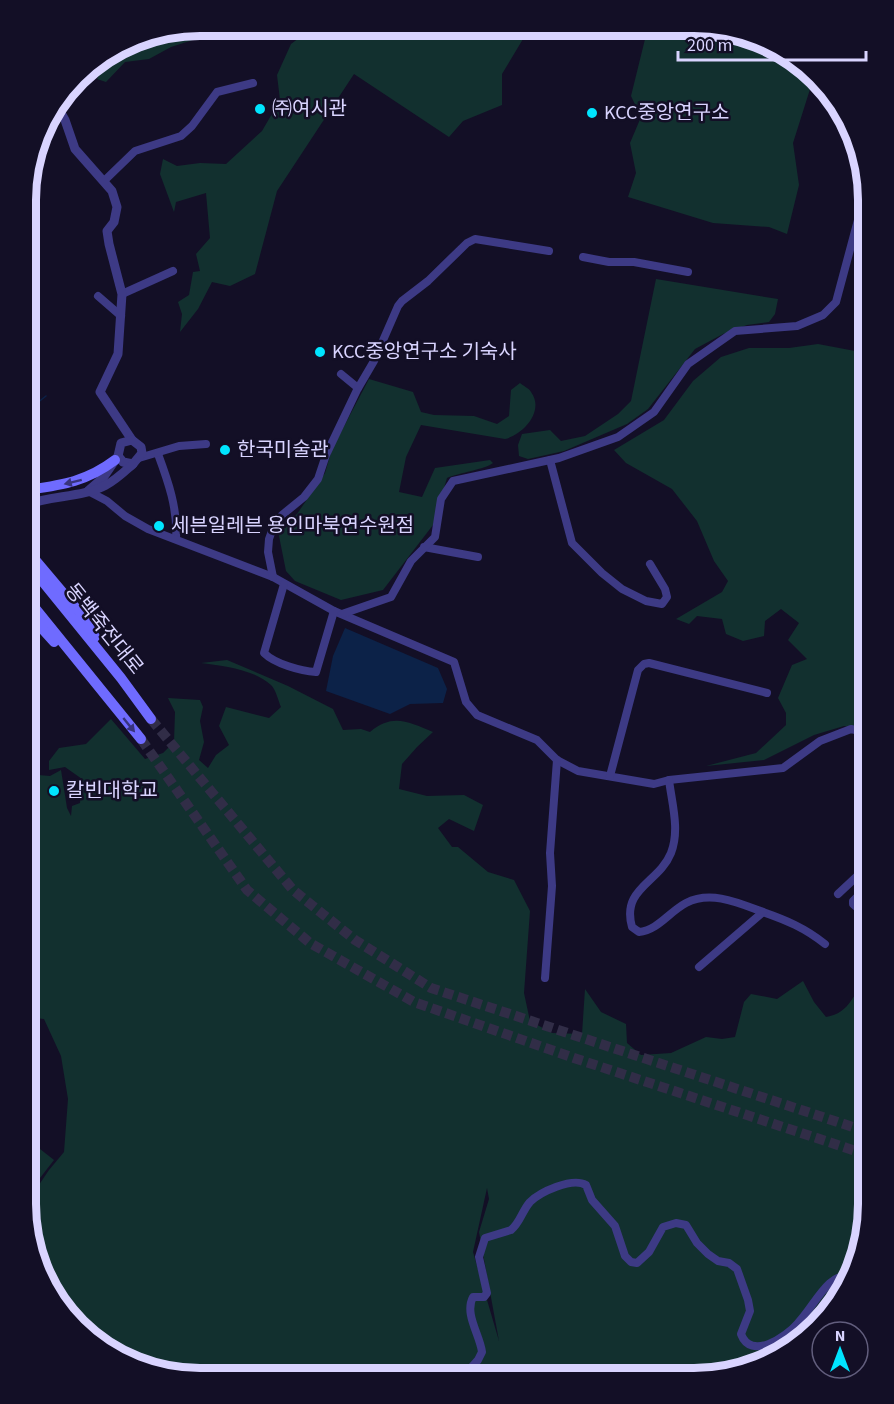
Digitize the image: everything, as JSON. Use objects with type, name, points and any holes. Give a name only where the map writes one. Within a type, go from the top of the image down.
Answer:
[{"type":"main road","points":[[36,488],[80,481],[98,473],[116,458]]},
{"type":"main road","points":[[36,561],[80,613],[121,678]]},
{"type":"main road","name":"동백죽전대로","points":[[36,573],[121,678],[151,719]]},
{"type":"main road","name":"동백죽전대로","points":[[36,610],[141,739]]},
{"type":"main road","points":[[36,622],[110,702]]},
{"type":"street","points":[[104,181],[135,151],[182,136],[217,92],[253,84]]},
{"type":"street","points":[[36,501],[106,486],[136,461],[142,453],[141,447],[132,440],[100,392],[118,354],[122,294],[109,244],[108,231],[114,222],[117,207],[112,192],[75,149],[61,113]]},
{"type":"street","points":[[338,613],[391,597],[411,561],[435,537],[441,499],[453,481],[550,460],[618,437],[654,412],[688,364],[735,331],[796,326],[823,315],[836,302],[858,220]]},
{"type":"street","points":[[273,577],[268,552],[273,528],[282,515],[304,497],[318,479],[326,455],[402,301],[428,281],[467,243],[475,239],[549,251]]},
{"type":"street","points":[[583,257],[609,262],[634,262],[688,272]]},
{"type":"street","points":[[122,294],[173,271]]},
{"type":"street","points":[[98,296],[121,316]]},
{"type":"street","points":[[340,374],[358,388]]},
{"type":"street","points":[[88,491],[103,478],[116,458],[121,443],[132,440]]},
{"type":"street","points":[[116,458],[123,462],[136,461],[179,446],[206,444]]},
{"type":"street","points":[[158,454],[177,520],[176,539]]},
{"type":"street","points":[[550,460],[572,543],[622,589],[646,601],[657,605],[662,604],[667,597],[665,589],[650,564]]},
{"type":"street","points":[[88,491],[107,501],[125,516],[141,525],[273,577],[338,613],[454,662],[466,702],[477,715],[537,740],[557,760],[578,771],[654,784],[669,780],[783,768],[820,741],[851,729],[858,731]]},
{"type":"street","points":[[424,547],[478,557]]},
{"type":"street","points":[[284,584],[264,653],[269,658],[309,672],[316,672],[338,613]]},
{"type":"street","points":[[610,776],[638,670],[644,664],[649,663],[689,672],[767,693]]},
{"type":"street","points":[[545,978],[552,886],[550,853],[557,760]]},
{"type":"street","points":[[669,780],[676,832],[671,854],[632,901],[629,916],[632,927],[639,932],[649,931],[684,904],[703,898],[735,900],[784,918],[809,931],[825,944]]},
{"type":"street","points":[[838,894],[858,875]]},
{"type":"street","points":[[858,896],[853,904],[858,908]]},
{"type":"street","points":[[699,967],[763,912]]},
{"type":"street","points":[[471,1368],[482,1353],[470,1301],[473,1297],[484,1297],[487,1293],[486,1280],[479,1257],[485,1238],[511,1230],[531,1201],[567,1183],[577,1181],[586,1185],[592,1200],[615,1226],[625,1256],[631,1262],[639,1262],[645,1257],[663,1227],[676,1223],[686,1225],[712,1258],[734,1265],[740,1274],[750,1305],[749,1315],[741,1334],[745,1343],[749,1345],[764,1346],[792,1329],[828,1284],[840,1277]]},
{"type":"green space","points":[[200,36],[171,47],[149,59],[125,62],[106,82],[97,79],[102,69],[148,45],[179,37]]},
{"type":"green space","points":[[302,36],[525,36],[502,74],[502,105],[463,121],[449,137],[354,74],[277,191],[255,274],[230,286],[212,282],[198,309],[180,332],[182,314],[178,302],[189,295],[193,272],[200,271],[196,254],[210,238],[206,193],[176,202],[174,212],[160,174],[163,159],[177,166],[200,163],[226,164],[262,131],[280,100],[277,75],[291,44]]},
{"type":"green space","points":[[646,36],[715,37],[736,42],[776,58],[810,84],[812,86],[793,143],[799,185],[787,234],[769,227],[713,223],[628,197],[636,173],[630,143],[641,117],[631,96]]},
{"type":"green space","points":[[656,279],[778,299],[775,314],[769,322],[747,325],[723,334],[695,349],[648,409],[627,424],[564,451],[528,459],[519,456],[518,445],[522,434],[550,430],[561,441],[585,436],[618,414],[631,401]]},
{"type":"green space","points":[[818,344],[858,350],[858,728],[844,726],[814,735],[764,760],[706,766],[756,753],[786,725],[786,713],[778,698],[792,665],[807,659],[788,640],[799,623],[781,609],[765,621],[764,636],[743,641],[726,634],[722,619],[697,616],[689,624],[676,619],[722,592],[728,581],[714,561],[697,521],[672,489],[626,463],[614,450],[664,420],[693,381],[721,357],[749,348],[789,348]]},
{"type":"green space","points":[[369,379],[413,392],[421,412],[434,415],[474,416],[497,424],[509,416],[511,390],[520,383],[531,392],[535,399],[535,407],[534,414],[525,427],[519,433],[505,439],[421,425],[406,457],[399,492],[422,497],[435,468],[490,460],[493,463],[447,478],[433,525],[383,590],[341,600],[295,581],[286,571],[278,531],[284,523],[297,514],[325,473],[332,449]]},
{"type":"green space","points":[[227,660],[288,686],[333,709],[343,730],[361,729],[370,732],[386,723],[401,721],[433,732],[402,764],[399,789],[427,796],[464,795],[483,805],[474,831],[449,819],[438,828],[452,847],[458,847],[488,872],[514,880],[530,911],[524,993],[530,1021],[552,1033],[582,1034],[585,989],[601,1012],[626,1024],[627,1043],[641,1055],[671,1053],[706,1037],[722,1039],[735,1037],[744,1002],[751,994],[777,999],[803,981],[814,1002],[826,1017],[846,1007],[858,990],[858,1214],[855,1236],[841,1276],[834,1280],[829,1297],[817,1312],[794,1334],[757,1355],[726,1365],[704,1368],[200,1368],[179,1367],[158,1362],[118,1346],[84,1320],[70,1304],[49,1267],[39,1236],[36,1214],[36,1189],[64,1152],[68,1099],[61,1056],[44,1019],[36,1018],[36,775],[50,776],[61,770],[67,808],[71,816],[72,806],[80,803],[82,779],[65,767],[49,770],[49,761],[59,748],[86,744],[111,719],[145,759],[163,753],[174,742],[175,712],[168,698],[200,700],[203,707],[200,721],[204,742],[199,760],[208,768],[216,755],[229,745],[219,726],[226,707],[269,718],[281,707],[271,685],[256,675],[237,669],[201,663]],"holes":[[[487,1188],[489,1199],[479,1232],[499,1341],[473,1252]]]},
{"type":"green space","points":[[36,1146],[54,1160],[36,1183]]},
{"type":"water","points":[[345,628],[438,668],[447,689],[443,703],[410,704],[390,714],[326,691],[333,656]]},
{"type":"waterway","points":[[36,404],[46,396]]},
{"type":"tunnel","points":[[151,719],[293,890],[355,940],[431,988],[858,1129]]},
{"type":"tunnel","points":[[141,739],[247,890],[310,943],[414,1002],[577,1059],[858,1152]]},
{"type":"place","name":"㈜여시관","points":[[260,109]]},
{"type":"place","name":"KCC중앙연구소","points":[[592,113]]},
{"type":"place","name":"KCC중앙연구소 기숙사","points":[[320,352]]},
{"type":"place","name":"한국미술관","points":[[225,450]]},
{"type":"place","name":"세븐일레븐 용인마북연수원점","points":[[159,526]]},
{"type":"place","name":"칼빈대학교","points":[[54,791]]}]
